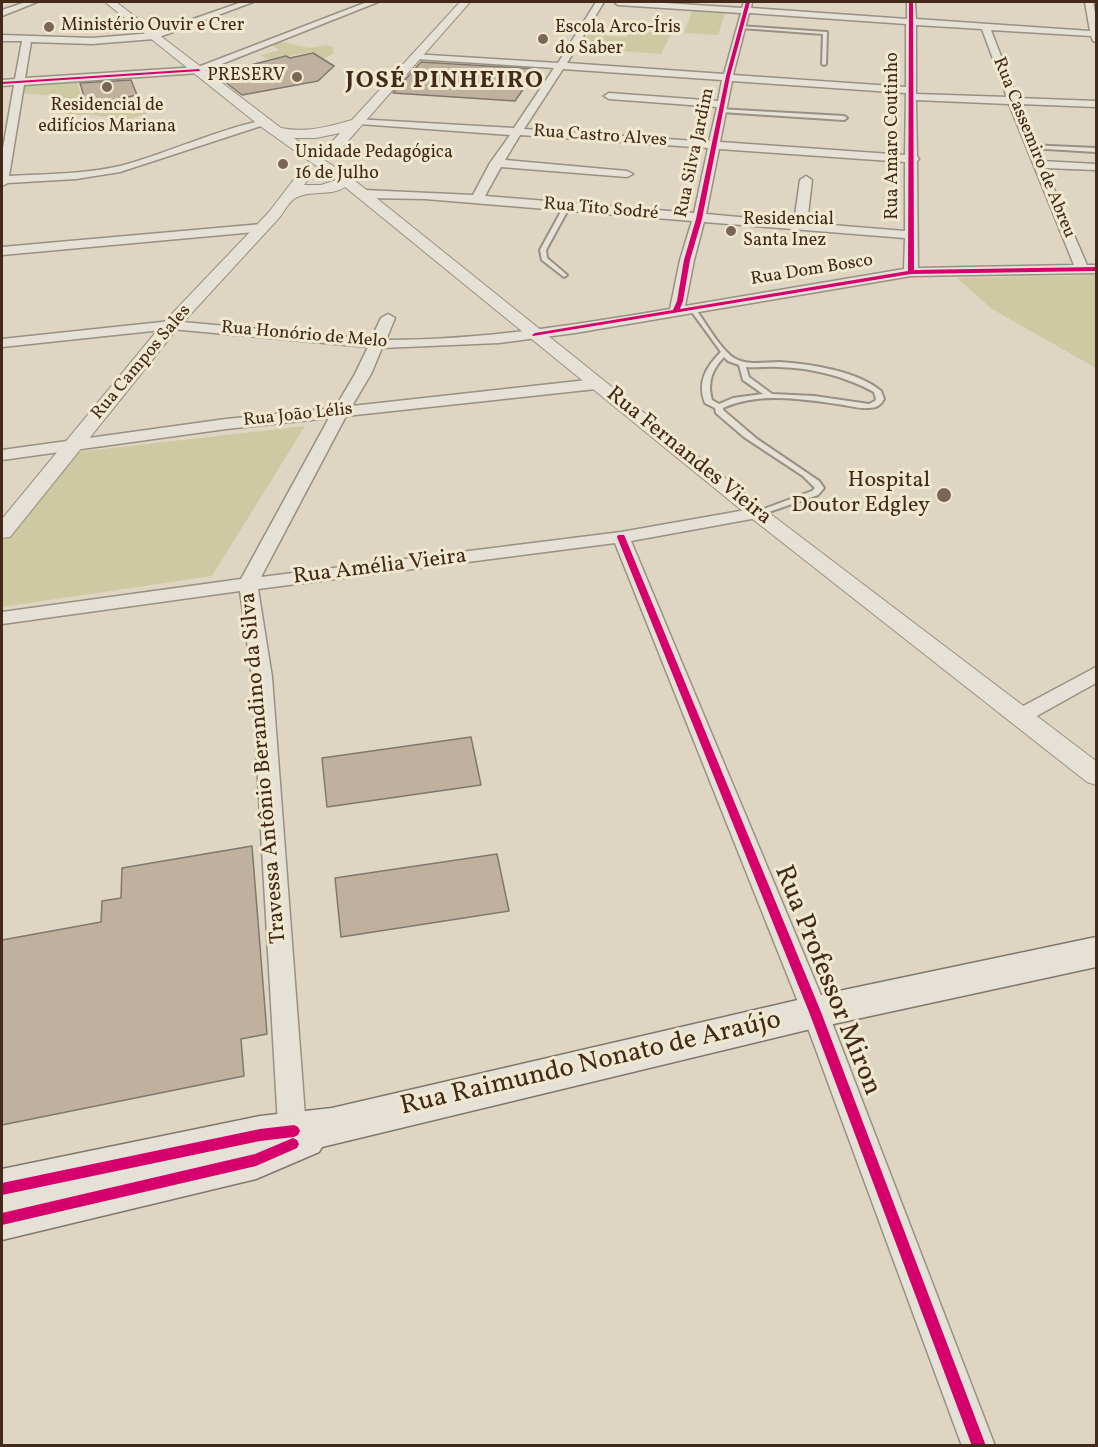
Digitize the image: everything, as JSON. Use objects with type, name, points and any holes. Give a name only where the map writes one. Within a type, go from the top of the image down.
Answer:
[{"type":"main road","name":"Rua Raimundo Nonato de Araújo","points":[[2,1219],[256,1160],[293,1138],[333,1127],[815,1012],[1096,952]]},
{"type":"main road","name":"Rua Raimundo Nonato de Araújo","points":[[2,1190],[260,1135],[293,1138]]},
{"type":"street","points":[[2,13],[33,2]]},
{"type":"street","name":"Rua Fernandes Vieira","points":[[110,2],[264,123],[367,197],[757,513],[1096,775]]},
{"type":"street","points":[[2,38],[92,41],[154,36],[249,2]]},
{"type":"street","points":[[2,83],[199,70],[374,2]]},
{"type":"street","points":[[304,182],[316,160],[334,147],[359,122],[465,2]]},
{"type":"street","points":[[477,199],[496,163],[519,132],[600,2]]},
{"type":"street","points":[[618,2],[747,6],[858,19],[1096,36],[1089,2]]},
{"type":"street","name":"Rua Amaro Coutinho","points":[[911,2],[910,126],[913,159],[911,272]]},
{"type":"street","name":"Rua Silva Jardim","points":[[676,311],[747,6]]},
{"type":"street","points":[[858,8],[858,19]]},
{"type":"street","name":"Rua Cassemiro de Abreu","points":[[985,27],[1030,146],[1082,269]]},
{"type":"street","points":[[27,40],[14,124],[2,181],[93,173],[122,168],[233,129],[264,123]]},
{"type":"street","points":[[416,56],[729,76],[1015,102],[1096,104]]},
{"type":"street","points":[[609,96],[722,107]]},
{"type":"street","points":[[277,132],[297,135],[325,134],[359,122]]},
{"type":"street","name":"Rua Castro Alves","points":[[359,122],[913,159]]},
{"type":"street","points":[[2,125],[14,124]]},
{"type":"street","points":[[496,163],[627,174]]},
{"type":"street","points":[[1038,164],[1096,167]]},
{"type":"street","points":[[304,182],[313,173],[339,176],[338,186],[327,189]]},
{"type":"street","points":[[800,226],[806,180]]},
{"type":"street","name":"Rua Fernandes Vieira","points":[[304,182],[367,197]]},
{"type":"street","name":"Rua Campos Sales","points":[[2,532],[171,325],[274,216],[287,197],[304,182]]},
{"type":"street","name":"Rua Tito Sodré","points":[[367,197],[404,193],[910,235]]},
{"type":"street","points":[[2,250],[262,228]]},
{"type":"street","name":"Rua Dom Bosco","points":[[535,335],[911,272],[1096,269]]},
{"type":"street","name":"Travessa Antônio Berandino da Silva","points":[[293,1138],[262,678],[248,584],[340,412],[363,374],[388,318]]},
{"type":"street","name":"Rua Honório de Melo","points":[[2,342],[171,325],[377,344],[458,342],[535,335]]},
{"type":"street","name":"Rua João Lélis","points":[[2,455],[76,443],[596,384]]},
{"type":"street","name":"Rua Amélia Vieira","points":[[2,618],[621,537],[757,513]]},
{"type":"street","name":"Rua Professor Miron","points":[[621,537],[815,1012],[980,1446]]},
{"type":"street","points":[[1019,717],[1096,674]]},
{"type":"lane","points":[[741,27],[825,33],[824,64]]},
{"type":"lane","points":[[722,107],[844,118]]},
{"type":"lane","points":[[1030,146],[1096,150]]},
{"type":"lane","points":[[564,275],[544,260],[543,250],[566,208]]},
{"type":"lane","points":[[692,308],[718,341],[724,353],[742,364],[784,364],[833,373],[861,382],[877,391],[880,399],[878,403],[870,406],[770,396],[742,399],[725,403],[719,407]]},
{"type":"lane","points":[[724,353],[710,368],[704,390],[708,401],[719,407],[719,411],[729,421],[814,481],[820,488],[815,492],[757,513]]},
{"type":"lane","points":[[742,364],[746,378],[770,396]]},
{"type":"shaded area","points":[[692,11],[725,13],[718,35],[684,33]]},
{"type":"shaded area","points":[[630,31],[671,34],[661,54],[579,48],[588,34],[626,37]]},
{"type":"shaded area","points":[[277,41],[309,48],[327,45],[332,47],[334,53],[323,59],[311,52],[266,59],[261,55],[280,50],[269,44]]},
{"type":"shaded area","points":[[76,79],[85,108],[139,96],[151,112],[126,120],[87,114],[69,116],[62,97],[21,93],[22,83]]},
{"type":"shaded area","points":[[1096,275],[1096,368],[992,309],[957,278]]},
{"type":"shaded area","points":[[305,426],[212,576],[2,607],[2,542],[77,452]]},
{"type":"building","points":[[313,53],[334,66],[318,81],[242,95],[215,74],[286,56],[290,58]]},
{"type":"building","points":[[421,62],[537,69],[515,101],[393,93]]},
{"type":"building","name":"Residencial de edifícios Mariana","points":[[131,80],[137,95],[87,106],[80,83]]},
{"type":"building","points":[[471,737],[481,785],[327,807],[322,758]]},
{"type":"building","points":[[252,846],[267,1034],[241,1039],[244,1076],[2,1125],[2,940],[101,922],[102,901],[121,898],[122,868]]},
{"type":"building","points":[[497,854],[509,911],[341,937],[335,878]]},
{"type":"cycle path","points":[[676,311],[699,219],[728,76],[748,2]]},
{"type":"cycle path","points":[[911,2],[911,272]]},
{"type":"cycle path","points":[[2,83],[199,70]]},
{"type":"cycle path","points":[[535,335],[911,272],[1096,269]]},
{"type":"cycle path","points":[[621,537],[815,1012],[979,1446]]},
{"type":"cycle path","points":[[2,1189],[260,1135],[294,1131]]},
{"type":"cycle path","points":[[2,1219],[256,1160],[293,1144]]},
{"type":"place","name":"Ministério Ouvir e Crer","points":[[49,27]]},
{"type":"place","name":"Escola Arco-Íris do Saber","points":[[543,39]]},
{"type":"place","name":"PRESERV","points":[[297,77]]},
{"type":"place","name":"Residencial de edifícios Mariana","points":[[107,87]]},
{"type":"place","name":"Unidade Pedagógica 16 de Julho","points":[[283,164]]},
{"type":"place","name":"Residencial Santa Inez","points":[[731,231]]},
{"type":"place","name":"Hospital Doutor Edgley","points":[[944,495]]},
{"type":"district","name":"JOSÉ PINHEIRO","points":[[445,83]]}]
